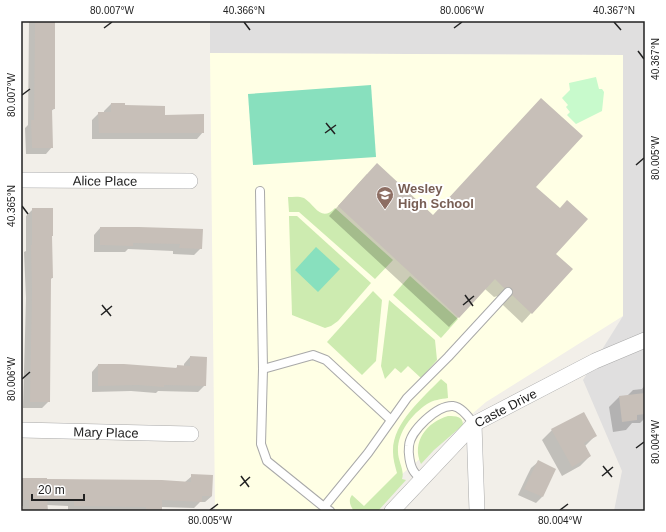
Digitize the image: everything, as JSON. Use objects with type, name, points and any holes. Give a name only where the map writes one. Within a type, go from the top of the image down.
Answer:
[{"type":"street","name":"Alice Place","points":[[21,180],[190,181]]},
{"type":"street","name":"Caste Drive","points":[[392,511],[474,424],[595,361],[645,340]]},
{"type":"street","points":[[474,424],[478,511]]},
{"type":"street","name":"Mary Place","points":[[21,430],[191,434]]},
{"type":"lane","points":[[260,191],[263,369],[261,444],[267,461],[327,509],[407,398],[448,357],[508,292]]},
{"type":"lane","points":[[263,369],[313,355],[326,360],[391,420]]},
{"type":"lane","points":[[422,480],[413,470],[410,461],[409,446],[412,436],[420,425],[432,415],[444,408],[454,406],[463,411],[474,424]]},
{"type":"shaded area","points":[[210,21],[645,21],[645,511],[614,511],[622,471],[583,380],[623,316],[623,55],[210,53]]},
{"type":"shaded area","points":[[210,53],[623,55],[623,316],[486,402],[359,511],[215,511]]},
{"type":"green space","points":[[596,77],[599,89],[602,89],[604,92],[602,111],[576,124],[567,115],[570,112],[566,107],[568,105],[562,98],[570,90],[569,83]]},
{"type":"green space","points":[[371,85],[376,157],[253,165],[248,94]]},
{"type":"green space","points":[[288,197],[304,198],[318,211],[326,214],[335,208],[393,260],[375,279],[299,212],[289,212]]},
{"type":"green space","points":[[289,216],[297,216],[371,283],[338,321],[331,326],[325,328],[292,315]]},
{"type":"green space","points":[[316,247],[340,269],[318,292],[295,270]]},
{"type":"green space","points":[[410,276],[458,319],[441,338],[393,295]]},
{"type":"green space","points":[[373,291],[382,300],[376,361],[362,375],[327,342]]},
{"type":"green space","points":[[389,300],[435,340],[437,360],[421,378],[408,366],[401,373],[395,368],[385,379],[381,366]]},
{"type":"green space","points":[[441,379],[447,384],[448,398],[437,400],[421,408],[406,425],[400,438],[398,455],[403,473],[402,479],[406,480],[378,511],[354,511],[350,503],[352,495],[364,506],[397,473],[393,452],[394,441],[398,431],[410,412]]},
{"type":"green space","points":[[448,416],[456,416],[460,418],[463,425],[434,450],[421,464],[418,456],[418,448],[423,434],[434,423]]},
{"type":"building","points":[[35,21],[55,21],[55,109],[52,109],[53,148],[32,148],[31,120],[34,120]]},
{"type":"building","name":"Wesley High School","points":[[541,98],[583,136],[536,187],[560,208],[567,200],[588,219],[556,254],[573,269],[532,314],[512,295],[513,291],[511,288],[504,288],[495,279],[459,318],[338,206],[377,163],[433,215]]},
{"type":"building","points":[[111,103],[125,103],[125,105],[165,106],[165,115],[204,114],[204,133],[99,133],[98,112],[111,112]]},
{"type":"building","points":[[32,208],[53,208],[50,402],[30,402]]},
{"type":"building","points":[[100,227],[203,229],[202,249],[179,248],[180,244],[133,243],[133,246],[100,245]]},
{"type":"building","points":[[190,356],[207,357],[206,386],[98,386],[98,364],[124,364],[177,368],[177,365],[190,366]]},
{"type":"building","points":[[645,393],[645,414],[637,415],[637,420],[622,422],[619,396]]},
{"type":"building","points":[[584,412],[597,436],[584,443],[591,456],[572,467],[551,429]]},
{"type":"building","points":[[538,460],[556,469],[543,497],[524,489]]},
{"type":"building","points":[[191,474],[213,475],[212,496],[202,496],[202,502],[162,500],[162,510],[146,510],[146,507],[74,506],[74,499],[47,499],[48,511],[30,511],[29,500],[21,500],[21,478],[162,480],[191,482]]},
{"type":"place","name":"Wesley High School","points":[[385,210]]}]
